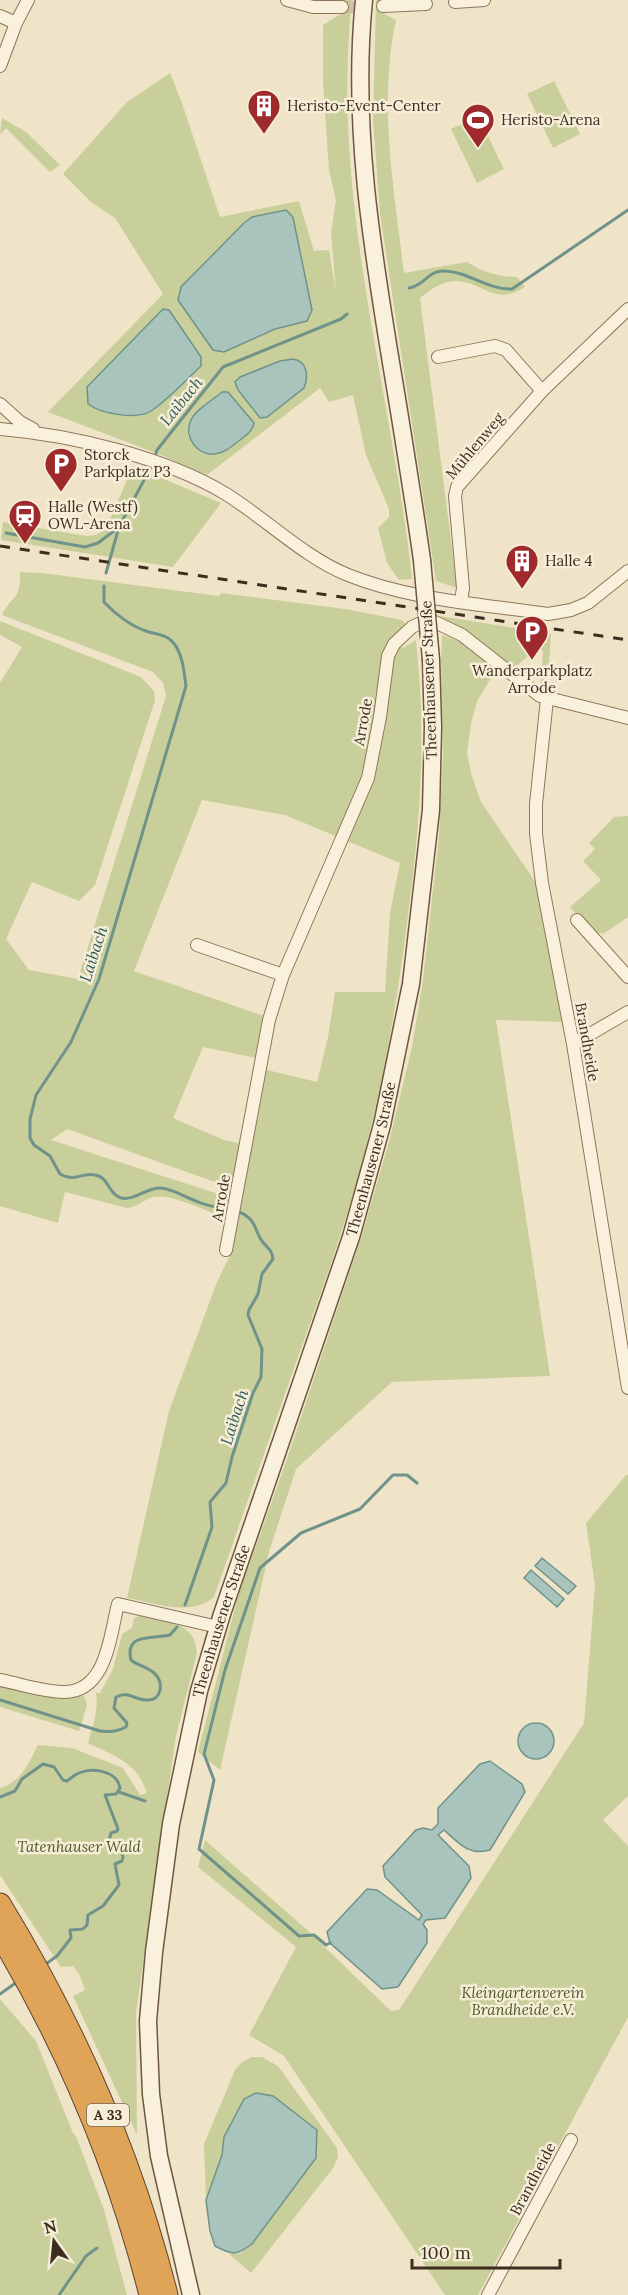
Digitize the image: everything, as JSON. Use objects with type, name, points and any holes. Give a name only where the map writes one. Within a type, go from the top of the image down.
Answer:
[{"type":"highway","name":"A 33","points":[[0,1904],[23,1958],[87,2063],[137,2191],[167,2295]]},
{"type":"highway","name":"A 33","points":[[0,1935],[23,1958]]},
{"type":"highway","name":"A 33","points":[[40,1988],[119,2191],[150,2295]]},
{"type":"main road","name":"Theenhausener Straße","points":[[191,2295],[159,2157],[151,2094],[148,2021],[154,1952],[171,1824],[190,1728],[218,1627],[261,1495],[351,1237],[382,1125],[411,984],[431,810],[433,727],[431,660],[422,560],[382,319],[367,203],[361,123],[364,0]]},
{"type":"street","points":[[0,66],[16,23],[28,0]]},
{"type":"street","points":[[287,0],[313,7],[342,7]]},
{"type":"street","points":[[455,2],[484,0]]},
{"type":"street","points":[[383,6],[426,4]]},
{"type":"street","points":[[0,16],[16,23]]},
{"type":"street","name":"Mühlenweg","points":[[461,601],[463,588],[455,491],[465,476],[542,391],[628,309]]},
{"type":"street","points":[[438,357],[495,346],[506,350],[542,391]]},
{"type":"street","points":[[0,404],[20,422],[39,433]]},
{"type":"street","points":[[0,429],[68,438],[163,466],[226,495],[345,574],[390,589],[548,614],[571,610],[588,603],[628,571]]},
{"type":"street","name":"Arrode","points":[[226,1250],[269,1020],[283,975],[368,778],[380,717],[388,656],[394,644],[403,634],[423,622],[435,622],[462,635],[521,682],[547,699],[628,718]]},
{"type":"street","name":"Brandheide","points":[[547,699],[536,804],[536,834],[542,883],[573,1044],[628,1388]]},
{"type":"street","points":[[577,920],[628,977]]},
{"type":"street","points":[[197,945],[283,975]]},
{"type":"street","points":[[573,1044],[628,1012]]},
{"type":"street","points":[[0,1680],[66,1692],[87,1685],[94,1680],[100,1667],[118,1604],[218,1627]]},
{"type":"street","name":"Brandheide","points":[[488,2295],[571,2140]]},
{"type":"green space","points":[[342,0],[352,0],[347,73],[349,146],[356,218],[412,579],[399,580],[387,563],[378,528],[389,517],[389,509],[366,455],[353,395],[329,402],[320,388],[207,475],[48,412],[163,294],[115,218],[91,202],[63,174],[127,102],[170,73],[220,217],[299,201],[314,251],[329,250],[336,293],[331,232],[336,201],[329,170],[323,82],[323,25],[341,14]],"holes":[[[293,217],[312,310],[307,321],[275,329],[224,352]]]},
{"type":"green space","points":[[376,0],[384,0],[383,13],[396,20],[388,83],[388,114],[392,178],[404,273],[467,262],[491,273],[517,277],[525,287],[515,292],[498,294],[468,283],[453,281],[437,286],[420,298],[457,588],[436,581],[380,214],[373,120]]},
{"type":"green space","points":[[554,81],[580,134],[553,148],[527,94]]},
{"type":"green space","points":[[478,116],[504,169],[477,183],[451,129]]},
{"type":"green space","points":[[2,118],[26,132],[60,165],[50,172],[6,128],[0,135]]},
{"type":"green space","points":[[133,466],[221,503],[173,567],[1,540],[3,522],[86,536],[98,534],[107,526]]},
{"type":"green space","points":[[20,572],[219,596],[221,593],[345,609],[402,620],[406,625],[394,639],[403,648],[416,640],[421,707],[421,774],[417,840],[396,1001],[372,1125],[330,1267],[214,1597],[194,1606],[172,1607],[127,1598],[169,1411],[217,1282],[233,1249],[263,1069],[317,1082],[328,1037],[335,992],[385,992],[390,913],[400,863],[285,815],[202,800],[134,971],[267,1017],[256,1058],[203,1047],[173,1118],[224,1140],[243,1144],[234,1189],[67,1129],[51,1140],[231,1198],[226,1218],[179,1200],[161,1197],[153,1197],[127,1208],[65,1192],[58,1223],[0,1206],[0,683],[22,647],[0,635],[0,621],[141,677],[154,691],[155,700],[95,885],[79,901],[32,882],[6,939],[29,970],[78,979],[166,696],[163,683],[153,672],[2,615],[17,594]]},
{"type":"green space","points":[[440,616],[551,634],[547,692],[540,689],[543,652],[540,646],[513,669],[481,641]]},
{"type":"green space","points":[[442,635],[459,641],[496,670],[477,701],[467,753],[481,802],[538,886],[565,1022],[496,1020],[550,1376],[392,1382],[296,1469],[269,1552],[220,1770],[198,1752],[238,1596],[287,1459],[360,1241],[389,1142],[412,1047],[423,980],[439,836],[443,753]]},
{"type":"green space","points":[[628,816],[628,917],[603,934],[594,932],[570,907],[601,880],[583,861],[595,849],[589,843],[614,817]]},
{"type":"green space","name":"Kleingartenverein Brandheide e.V.","points":[[628,1475],[628,1796],[603,1820],[628,1846],[628,2017],[478,2295],[445,2295],[284,2056],[249,2035],[296,1947],[198,1867],[205,1840],[306,1929],[391,2011],[399,2010],[584,1723],[595,1585],[586,1523]]},
{"type":"green space","name":"Tatenhauser Wald","points":[[139,1616],[177,1624],[185,1628],[195,1642],[197,1653],[176,1736],[136,2013],[137,2135],[73,1996],[85,1990],[79,1974],[73,1966],[61,1967],[0,1875],[0,1788],[18,1777],[38,1745],[72,1748],[123,1768],[140,1795],[147,1793],[137,1774],[124,1761],[88,1743],[96,1713],[96,1693],[100,1693],[113,1669],[122,1634],[132,1628],[134,1618]]},
{"type":"green space","points":[[0,1687],[56,1698],[84,1696],[87,1705],[79,1731],[0,1707]]},
{"type":"green space","points":[[0,1999],[36,2041],[104,2210],[127,2295],[0,2295]]},
{"type":"green space","points":[[252,2057],[262,2057],[278,2066],[337,2148],[338,2157],[333,2168],[251,2273],[229,2254],[240,2253],[252,2244],[316,2158],[317,2130],[224,2137],[222,2155],[206,2200],[204,2144],[235,2070],[242,2062]]},
{"type":"water","points":[[286,210],[293,217],[312,310],[307,321],[275,329],[224,352],[213,350],[178,300],[181,287],[252,217]]},
{"type":"water","points":[[163,309],[169,310],[201,357],[201,366],[164,401],[145,414],[119,415],[101,411],[88,404],[87,387]]},
{"type":"water","points":[[298,360],[306,370],[304,388],[267,417],[260,418],[238,390],[235,382],[240,377],[280,361]]},
{"type":"water","points":[[222,392],[228,392],[254,423],[249,433],[228,449],[208,454],[193,444],[189,426],[197,412]]},
{"type":"water","points":[[542,1558],[576,1586],[568,1594],[535,1566]]},
{"type":"water","points":[[531,1570],[564,1599],[557,1607],[524,1578]]},
{"type":"water","points":[[536,1723],[549,1728],[554,1741],[549,1754],[536,1759],[523,1754],[518,1741],[523,1728]]},
{"type":"water","points":[[490,1761],[522,1784],[525,1792],[490,1850],[470,1850],[459,1844],[444,1830],[438,1835],[469,1866],[471,1878],[445,1918],[426,1920],[423,1924],[427,1930],[427,1943],[398,1987],[382,1989],[330,1943],[327,1932],[367,1889],[377,1890],[419,1920],[422,1915],[385,1877],[383,1866],[416,1830],[423,1828],[432,1830],[438,1824],[438,1808],[480,1764]]},
{"type":"water","points":[[256,2093],[273,2096],[317,2130],[316,2158],[252,2244],[234,2253],[215,2246],[210,2231],[206,2200],[222,2155],[224,2137],[244,2099]]},
{"type":"waterway","name":"Laibach","points":[[409,288],[442,271],[512,289],[628,210]]},
{"type":"waterway","name":"Laibach","points":[[154,459],[157,450],[223,367],[341,319],[347,314]]},
{"type":"waterway","name":"Laibach","points":[[106,573],[119,527],[152,465]]},
{"type":"waterway","points":[[6,533],[85,547],[98,543],[118,528]]},
{"type":"waterway","name":"Laibach","points":[[104,586],[104,602],[118,615],[135,626],[172,641],[178,649],[186,686],[99,979],[71,1042],[36,1095],[30,1119],[30,1138],[34,1145],[50,1156],[60,1174],[70,1178],[90,1174],[100,1176],[113,1193],[121,1198],[131,1198],[161,1188],[204,1204],[227,1209]]},
{"type":"waterway","name":"Laibach","points":[[185,1605],[212,1527],[210,1502],[226,1483],[253,1393],[261,1377],[262,1349],[248,1315],[258,1294],[262,1274],[273,1259],[253,1223],[239,1212]]},
{"type":"waterway","points":[[330,1943],[326,1945],[314,1935],[299,1936],[199,1849],[214,1780],[204,1754],[225,1670],[260,1568],[301,1533],[360,1509],[393,1475],[407,1475],[417,1483]]},
{"type":"waterway","name":"Laibach","points":[[0,1700],[100,1731],[123,1729],[127,1723],[114,1708],[116,1697],[128,1695],[148,1700],[156,1697],[160,1690],[160,1682],[156,1675],[131,1660],[132,1645],[142,1639],[170,1635],[177,1627]]},
{"type":"waterway","name":"Laibach","points":[[0,1797],[15,1791],[22,1779],[43,1764],[54,1767],[63,1780],[67,1781],[81,1772],[102,1771],[114,1777],[120,1788],[116,1794],[105,1795],[118,1829],[111,1833],[108,1844],[111,1848],[120,1847],[123,1857],[122,1861],[115,1864],[119,1885],[103,1906],[88,1915],[87,1925],[83,1929],[70,1930],[71,1938],[57,1956],[43,1966]]},
{"type":"waterway","points":[[119,1792],[145,1801]]},
{"type":"waterway","name":"Laibach","points":[[0,1994],[17,1982]]},
{"type":"waterway","points":[[59,2295],[86,2256],[97,2248]]},
{"type":"tunnel","points":[[342,7],[383,6]]},
{"type":"railway","points":[[0,546],[628,640]]},
{"type":"place","name":"Heristo-Event-Center","points":[[264,135]]},
{"type":"place","name":"Heristo-Arena","points":[[478,149]]},
{"type":"place","name":"Storck Parkplatz P3","points":[[61,493]]},
{"type":"place","name":"Halle (Westf) OWL-Arena","points":[[25,545]]},
{"type":"place","name":"Halle 4","points":[[522,590]]},
{"type":"place","name":"Wanderparkplatz Arrode","points":[[532,661]]}]
